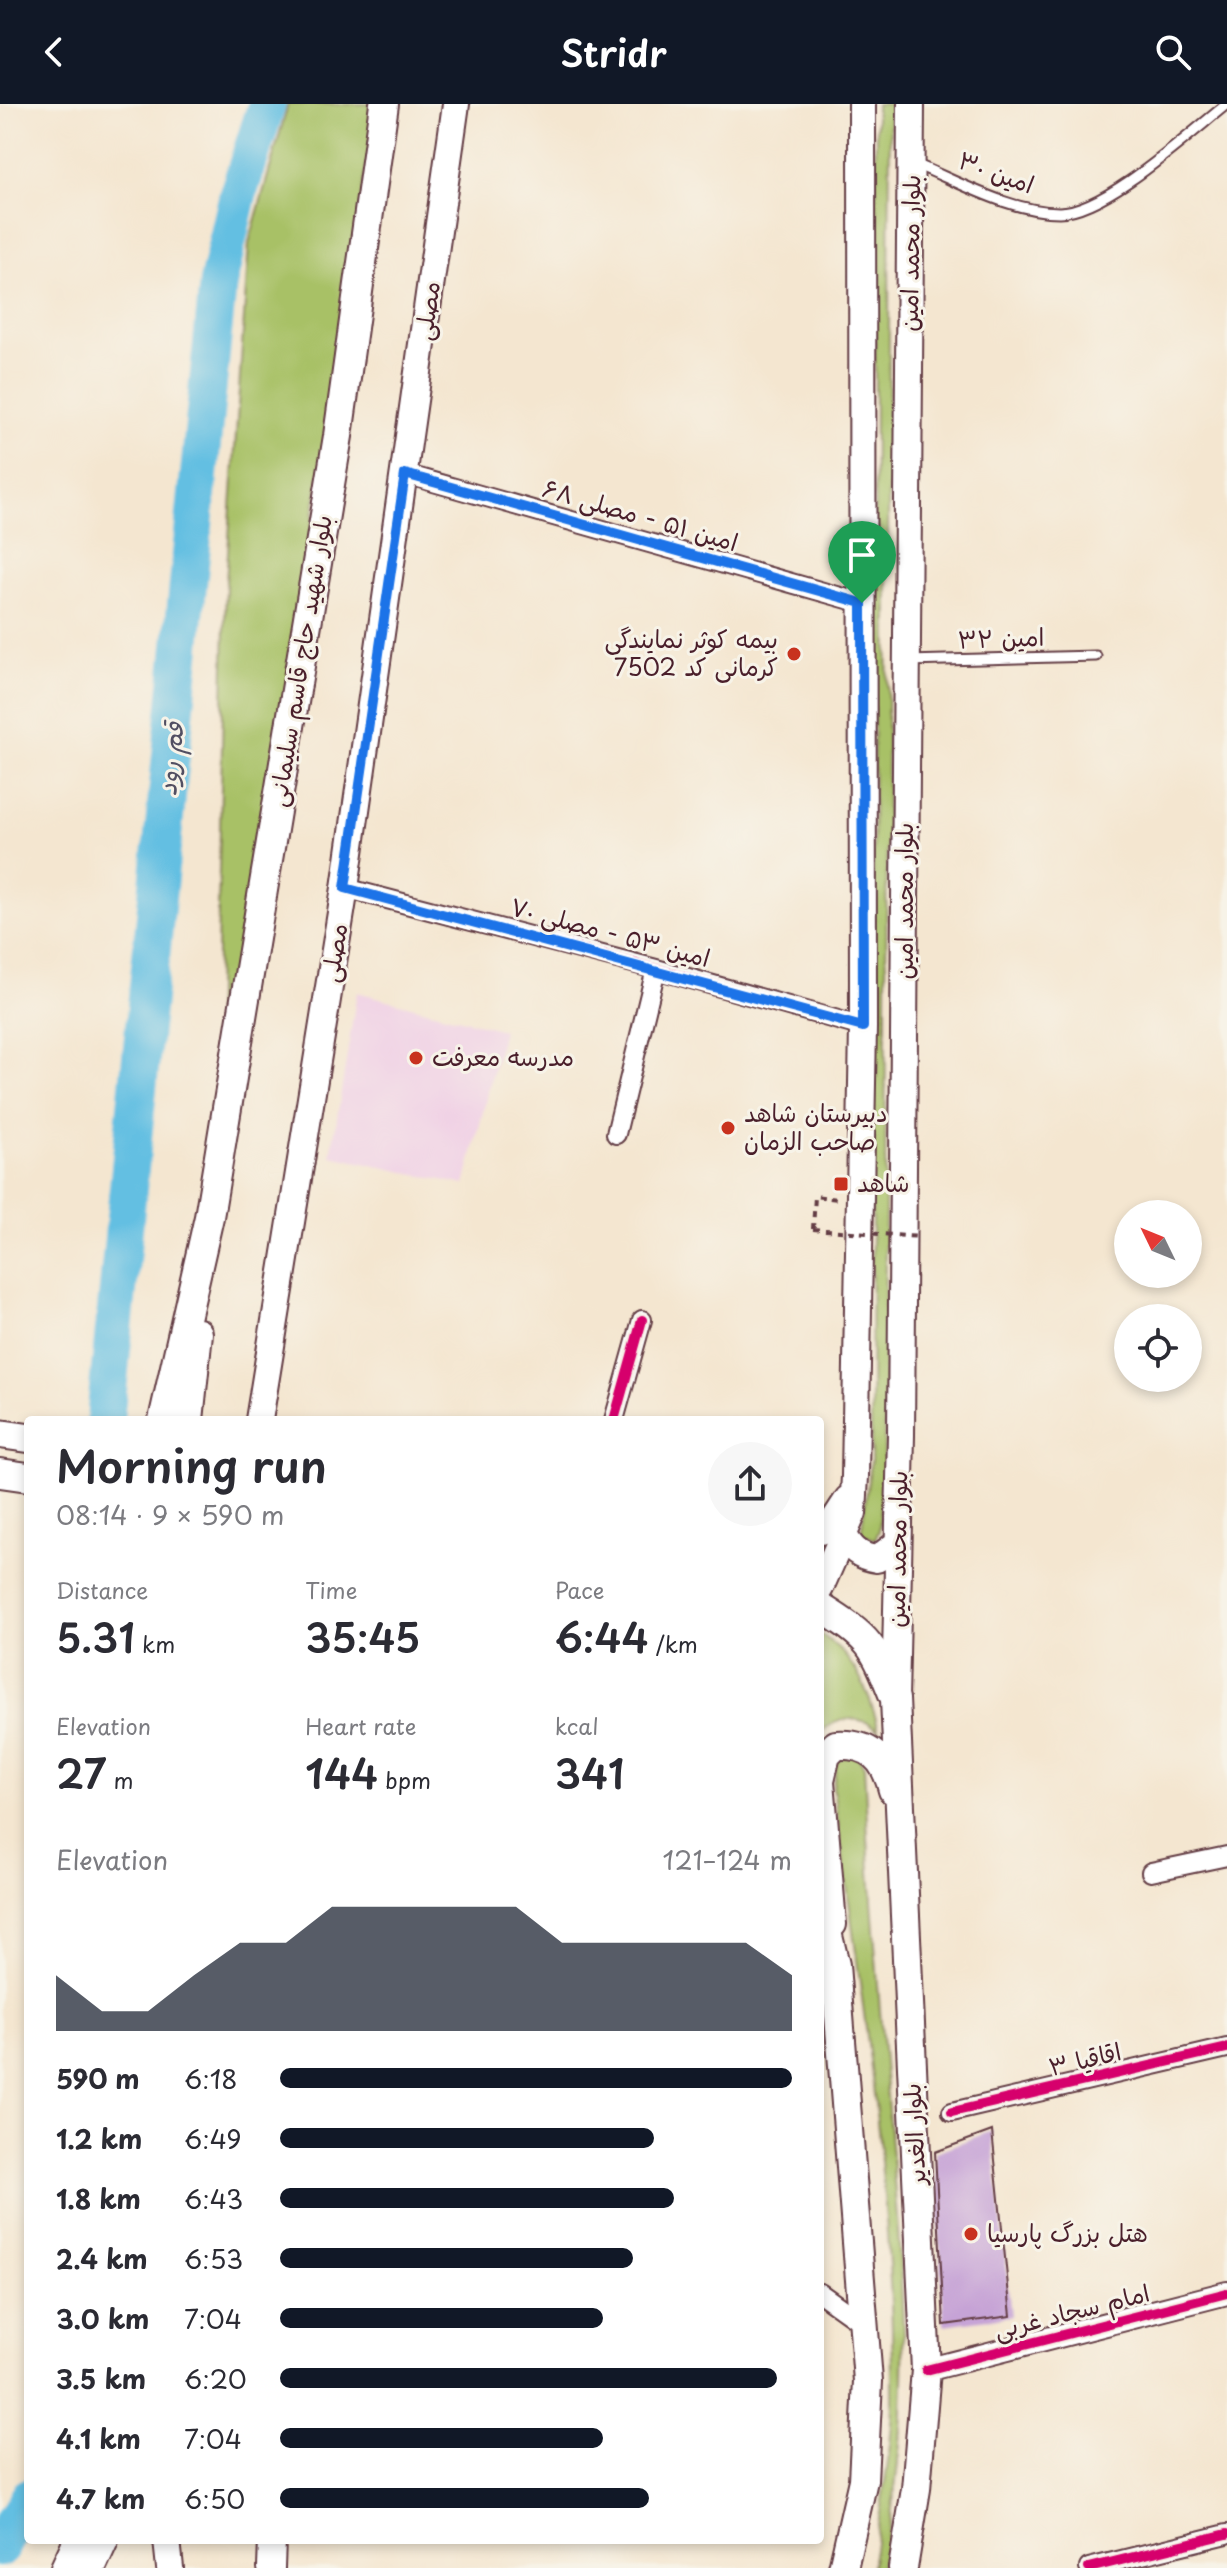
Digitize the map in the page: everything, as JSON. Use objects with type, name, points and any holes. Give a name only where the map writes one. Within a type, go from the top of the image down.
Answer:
[{"type":"main road","name":"بلوار شهید حاج قاسم سلیمانی","points":[[164,1416],[209,1217],[338,436],[384,104]]},
{"type":"main road","name":"مصلی","points":[[260,1416],[345,888],[456,104]]},
{"type":"main road","name":"بلوار محمد امین","points":[[832,1533],[833,1522],[845,1506],[855,1476],[863,1027],[862,104]]},
{"type":"main road","name":"بلوار محمد امین","points":[[895,1699],[911,104]]},
{"type":"main road","name":"بلوار شهید حاج قاسم سلیمانی","points":[[189,1416],[209,1217]]},
{"type":"main road","points":[[0,1434],[24,1437]]},
{"type":"main road","points":[[0,1473],[24,1476]]},
{"type":"main road","points":[[824,1570],[832,1533],[865,1558],[877,1559],[898,1543]]},
{"type":"main road","name":"بلوار الغدیر","points":[[824,1610],[855,1629],[875,1650],[895,1699],[926,2370],[916,2489],[903,2568]]},
{"type":"main road","points":[[824,1763],[826,1755],[836,1745],[858,1743],[877,1756],[891,1784],[900,1822]]},
{"type":"main road","points":[[824,1889],[827,1970]]},
{"type":"main road","points":[[824,1941],[862,2323],[868,2423],[863,2480],[843,2568]]},
{"type":"main road","points":[[65,2568],[76,2544]]},
{"type":"main road","points":[[91,2568],[102,2544]]},
{"type":"main road","points":[[167,2544],[170,2568]]},
{"type":"main road","points":[[271,2568],[272,2544]]},
{"type":"street","name":"امین ۵۱ - مصلی ۶۸","points":[[405,474],[862,603]]},
{"type":"street","name":"امین ۵۳ - مصلی ۷۰","points":[[345,888],[863,1027]]},
{"type":"street","points":[[616,1134],[656,969]]},
{"type":"street","points":[[615,1416],[642,1320]]},
{"type":"street","points":[[1151,1872],[1227,1856]]},
{"type":"street","name":"اقاقیا ۳","points":[[952,2112],[1227,2048]]},
{"type":"street","name":"امام سجاد غربی","points":[[926,2370],[1227,2293]]},
{"type":"street","points":[[824,2296],[862,2323]]},
{"type":"street","points":[[1089,2568],[1227,2534]]},
{"type":"lane","name":"امین ۳۰","points":[[912,163],[1023,207],[1061,212],[1102,200],[1227,104]]},
{"type":"lane","name":"امین ۳۲","points":[[907,662],[1096,656]]},
{"type":"path","points":[[815,1196],[813,1229],[920,1237]]},
{"type":"shaded area","points":[[357,992],[503,1030],[465,1185],[331,1156]]},
{"type":"green space","points":[[288,104],[376,104],[234,1036],[215,1035],[226,582],[249,243]]},
{"type":"green space","points":[[876,104],[890,104],[884,1458],[879,1531],[875,1539],[861,1534],[871,1460]]},
{"type":"green space","points":[[824,1637],[842,1652],[859,1676],[879,1730],[856,1719],[841,1720],[824,1730]]},
{"type":"green space","points":[[851,1754],[859,1758],[864,1766],[902,2291],[903,2401],[899,2457],[880,2568],[871,2568],[892,2421],[892,2323],[874,2093],[833,1787],[837,1760]]},
{"type":"building","name":"هتل بزرگ پارسیا","points":[[992,2131],[1011,2316],[944,2325],[935,2152]]},
{"type":"waterway","name":"قم رود","points":[[105,1416],[218,283],[238,194],[267,104]]},
{"type":"waterway","name":"قم رود","points":[[0,2548],[24,2504]]},
{"type":"cycle path","points":[[405,474],[862,603]]},
{"type":"cycle path","points":[[345,888],[863,1027]]},
{"type":"cycle path","points":[[615,1416],[642,1320]]},
{"type":"cycle path","points":[[952,2112],[1227,2048]]},
{"type":"cycle path","points":[[926,2370],[1227,2293]]},
{"type":"cycle path","points":[[1089,2568],[1227,2534]]},
{"type":"place","name":"بیمه کوثر نمایندگی کرمانی کد 7502","points":[[794,654]]},
{"type":"place","name":"مدرسه معرفت","points":[[416,1058]]},
{"type":"place","name":"دبیرستان شاهد صاحب الزمان","points":[[728,1128]]},
{"type":"place","name":"شاهد","points":[[841,1184]]},
{"type":"place","name":"هتل بزرگ پارسیا","points":[[971,2234]]},
{"type":"route","points":[[405,474],[862,603],[863,1027],[345,888],[405,474]]}]
